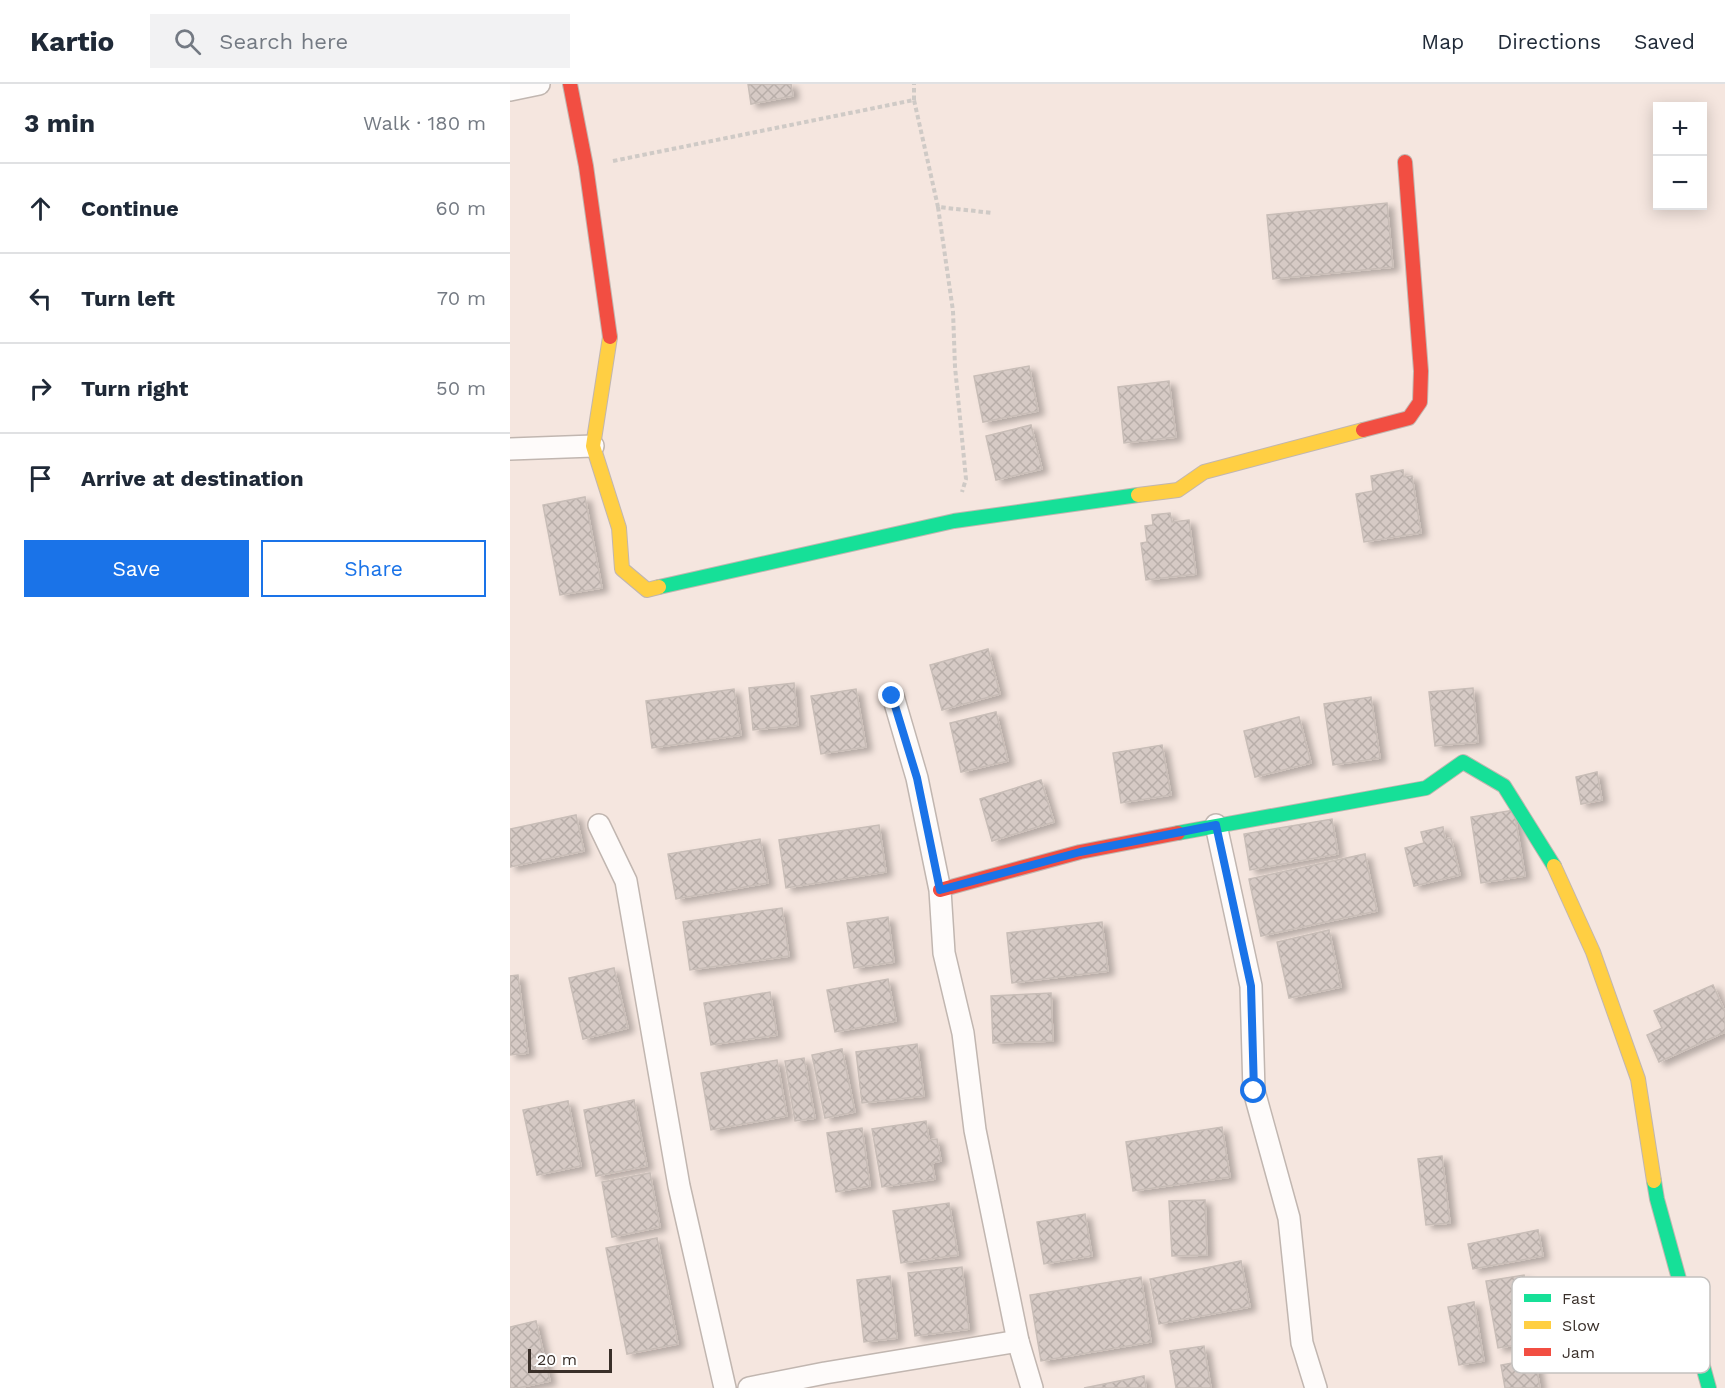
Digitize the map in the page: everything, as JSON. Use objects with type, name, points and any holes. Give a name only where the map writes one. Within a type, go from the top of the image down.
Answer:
[{"type":"street","points":[[510,90],[539,84]]},
{"type":"street","points":[[570,84],[586,166],[610,338],[593,446],[620,528],[622,569],[647,590],[954,521],[1178,490],[1204,472],[1409,418],[1420,402],[1421,371],[1405,162]]},
{"type":"street","points":[[510,449],[593,446]]},
{"type":"street","points":[[892,696],[917,778],[940,890],[944,953],[963,1033],[975,1130],[1018,1341],[1032,1388]]},
{"type":"street","points":[[940,890],[1080,852],[1216,825],[1426,788],[1462,762],[1504,786],[1557,871],[1593,952],[1638,1080],[1658,1199],[1679,1277]]},
{"type":"street","points":[[599,825],[626,881],[679,1186],[725,1388]]},
{"type":"street","points":[[1216,825],[1251,986],[1254,1091],[1289,1218],[1302,1343],[1316,1388]]},
{"type":"street","points":[[749,1388],[1018,1341]]},
{"type":"street","points":[[1705,1373],[1709,1388]]},
{"type":"path","points":[[914,84],[914,100],[938,207],[953,311],[955,367],[966,479],[954,521]]},
{"type":"path","points":[[586,166],[914,100]]},
{"type":"path","points":[[938,207],[993,213]]},
{"type":"building","points":[[748,84],[791,84],[793,96],[751,104]]},
{"type":"building","points":[[1387,203],[1393,267],[1273,279],[1267,215]]},
{"type":"building","points":[[1029,366],[1038,411],[983,422],[974,376]]},
{"type":"building","points":[[1169,381],[1176,437],[1124,443],[1118,387]]},
{"type":"building","points":[[1031,425],[1042,469],[996,480],[986,436]]},
{"type":"building","points":[[1403,470],[1404,477],[1412,476],[1421,533],[1364,542],[1356,494],[1373,491],[1371,476]]},
{"type":"building","points":[[585,497],[602,588],[560,595],[543,505]]},
{"type":"building","points":[[1170,513],[1172,522],[1189,520],[1196,574],[1146,580],[1141,543],[1147,542],[1145,526],[1153,525],[1152,515]]},
{"type":"building","points":[[988,649],[1000,694],[942,710],[930,665]]},
{"type":"building","points":[[794,683],[798,725],[753,730],[749,688]]},
{"type":"building","points":[[1473,688],[1478,742],[1435,746],[1429,692]]},
{"type":"building","points":[[734,689],[741,735],[652,748],[646,701]]},
{"type":"building","points":[[856,689],[866,747],[821,754],[811,696]]},
{"type":"building","points":[[1371,697],[1380,758],[1333,765],[1324,704]]},
{"type":"building","points":[[996,712],[1008,761],[961,772],[950,723]]},
{"type":"building","points":[[1299,717],[1311,763],[1255,777],[1244,731]]},
{"type":"building","points":[[1162,745],[1171,795],[1121,803],[1113,753]]},
{"type":"building","points":[[1597,772],[1602,800],[1581,804],[1576,777]]},
{"type":"building","points":[[1041,780],[1054,822],[992,841],[980,799]]},
{"type":"building","points":[[1514,810],[1525,876],[1481,883],[1471,817]]},
{"type":"building","points":[[576,815],[584,851],[510,867],[510,829]]},
{"type":"building","points":[[1332,819],[1338,854],[1250,870],[1244,834]]},
{"type":"building","points":[[879,825],[886,872],[786,888],[779,840]]},
{"type":"building","points":[[1443,827],[1445,839],[1451,838],[1460,875],[1414,886],[1405,848],[1424,843],[1421,832]]},
{"type":"building","points":[[760,839],[768,883],[676,899],[668,854]]},
{"type":"building","points":[[1365,854],[1377,911],[1261,936],[1249,879]]},
{"type":"building","points":[[782,908],[789,956],[690,970],[683,922]]},
{"type":"building","points":[[888,917],[894,962],[854,968],[847,923]]},
{"type":"building","points":[[1102,922],[1108,971],[1012,983],[1007,933]]},
{"type":"building","points":[[1329,930],[1341,987],[1289,998],[1277,942]]},
{"type":"building","points":[[614,968],[628,1028],[583,1039],[569,978]]},
{"type":"building","points":[[518,975],[528,1053],[510,1055],[510,976]]},
{"type":"building","points":[[888,979],[896,1021],[835,1032],[827,990]]},
{"type":"building","points":[[1713,985],[1725,1012],[1725,1032],[1659,1062],[1647,1035],[1662,1028],[1654,1011]]},
{"type":"building","points":[[770,992],[777,1035],[711,1045],[704,1003]]},
{"type":"building","points":[[1051,993],[1053,1041],[993,1043],[991,996]]},
{"type":"building","points":[[917,1044],[924,1096],[862,1103],[856,1052]]},
{"type":"building","points":[[842,1049],[855,1112],[825,1118],[812,1055]]},
{"type":"building","points":[[804,1058],[815,1118],[795,1121],[785,1061]]},
{"type":"building","points":[[777,1060],[787,1116],[711,1130],[701,1073]]},
{"type":"building","points":[[634,1100],[647,1166],[596,1176],[584,1110]]},
{"type":"building","points":[[568,1101],[581,1166],[537,1175],[523,1110]]},
{"type":"building","points":[[926,1121],[929,1140],[937,1139],[941,1161],[932,1163],[935,1179],[882,1187],[872,1129]]},
{"type":"building","points":[[1222,1127],[1230,1177],[1133,1191],[1126,1142]]},
{"type":"building","points":[[862,1128],[870,1186],[836,1192],[827,1133]]},
{"type":"building","points":[[1442,1156],[1450,1223],[1426,1225],[1418,1159]]},
{"type":"building","points":[[650,1173],[660,1227],[612,1237],[602,1182]]},
{"type":"building","points":[[1205,1200],[1207,1255],[1172,1256],[1169,1201]]},
{"type":"building","points":[[949,1203],[958,1255],[901,1263],[893,1211]]},
{"type":"building","points":[[1085,1214],[1092,1256],[1044,1264],[1037,1222]]},
{"type":"building","points":[[1538,1230],[1543,1256],[1473,1269],[1468,1244]]},
{"type":"building","points":[[657,1238],[678,1344],[627,1354],[606,1248]]},
{"type":"building","points":[[1241,1261],[1250,1307],[1159,1324],[1150,1279]]},
{"type":"building","points":[[962,1267],[969,1329],[915,1336],[908,1273]]},
{"type":"building","points":[[1524,1275],[1524,1277],[1512,1277],[1512,1346],[1498,1348],[1486,1281]]},
{"type":"building","points":[[890,1276],[897,1338],[864,1342],[857,1280]]},
{"type":"building","points":[[1141,1277],[1151,1342],[1041,1361],[1030,1295]]},
{"type":"building","points":[[1474,1302],[1484,1361],[1459,1365],[1448,1307]]},
{"type":"building","points":[[536,1321],[550,1381],[510,1388],[510,1327]]},
{"type":"building","points":[[1204,1346],[1211,1388],[1176,1388],[1170,1351]]},
{"type":"building","points":[[1512,1363],[1512,1373],[1537,1373],[1540,1388],[1505,1388],[1501,1365]]},
{"type":"building","points":[[1144,1376],[1146,1388],[1084,1388]]},
{"type":"traffic: fast","points":[[659,587],[954,521],[1138,495]]},
{"type":"traffic: fast","points":[[1178,833],[1426,788],[1463,762],[1504,786],[1554,866]]},
{"type":"traffic: fast","points":[[1654,1181],[1678,1277]]},
{"type":"traffic: fast","points":[[1705,1373],[1709,1388]]},
{"type":"traffic: slow","points":[[610,337],[593,446],[619,528],[622,569],[647,590],[659,587]]},
{"type":"traffic: slow","points":[[1138,495],[1178,490],[1204,472],[1363,430]]},
{"type":"traffic: slow","points":[[1554,866],[1593,952],[1638,1079],[1654,1181]]},
{"type":"traffic: jam","points":[[570,84],[586,166],[610,337]]},
{"type":"traffic: jam","points":[[1363,430],[1409,418],[1420,402],[1421,371],[1405,162]]},
{"type":"traffic: jam","points":[[940,890],[1080,852],[1178,833]]},
{"type":"route","points":[[892,696],[917,778],[940,890],[1080,852],[1216,825],[1251,986],[1254,1091]]}]
